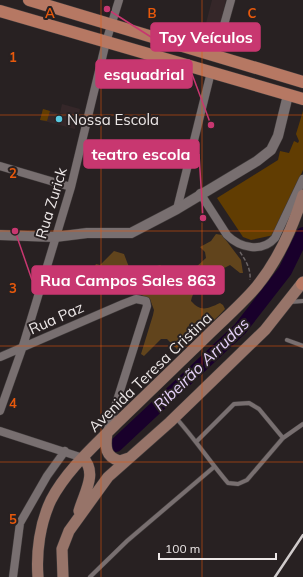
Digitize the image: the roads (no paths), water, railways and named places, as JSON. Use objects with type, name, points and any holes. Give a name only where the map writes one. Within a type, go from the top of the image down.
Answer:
[{"type":"main road","points":[[29,0],[215,57],[303,82]]},
{"type":"main road","points":[[1,13],[303,99]]},
{"type":"main road","name":"Avenida Teresa Cristina","points":[[38,577],[37,553],[42,528],[51,502],[61,483],[107,433],[248,296],[274,264],[303,195]]},
{"type":"main road","points":[[63,577],[62,550],[69,531],[77,517],[108,477],[175,417],[265,330],[302,286]]},
{"type":"main road","points":[[107,433],[105,444],[107,453],[113,459],[120,462],[131,457]]},
{"type":"main road","points":[[77,517],[91,473],[89,464],[83,458]]},
{"type":"main road","points":[[74,468],[88,483]]},
{"type":"street","name":"Rua Zurick","points":[[0,411],[22,349],[71,187],[106,42],[119,0]]},
{"type":"street","points":[[215,57],[231,0]]},
{"type":"street","points":[[177,209],[211,72]]},
{"type":"street","points":[[0,235],[55,236],[87,233],[131,233],[177,209],[257,161],[271,150],[278,136],[288,95]]},
{"type":"street","points":[[0,166],[71,187]]},
{"type":"street","points":[[200,194],[227,236],[247,247],[259,248],[271,243],[283,224],[303,178]]},
{"type":"street","name":"Rua Paz","points":[[0,357],[22,349],[123,304],[136,300],[146,301],[147,306],[107,433]]},
{"type":"street","points":[[0,431],[83,458]]},
{"type":"street","points":[[13,577],[20,523],[47,476],[65,451]]},
{"type":"lane","points":[[288,302],[303,301]]},
{"type":"lane","points":[[287,340],[303,346]]},
{"type":"lane","points":[[197,441],[234,404],[249,403],[259,409],[283,438]]},
{"type":"lane","points":[[175,417],[197,441],[214,467],[228,483],[238,484],[247,480],[283,438],[303,424]]},
{"type":"lane","points":[[90,577],[127,541],[214,467]]},
{"type":"waterway","name":"Ribeirão Arrudas","points":[[116,445],[240,329],[285,271],[303,234]]},
{"type":"railway","points":[[275,577],[303,535]]},
{"type":"place","name":"Toy Veículos","points":[[107,9]]},
{"type":"place","name":"Nossa Escola","points":[[59,119]]},
{"type":"place","name":"esquadrial","points":[[211,125]]},
{"type":"place","name":"teatro escola","points":[[203,218]]},
{"type":"place","name":"Rua Campos Sales 863","points":[[15,231]]}]
